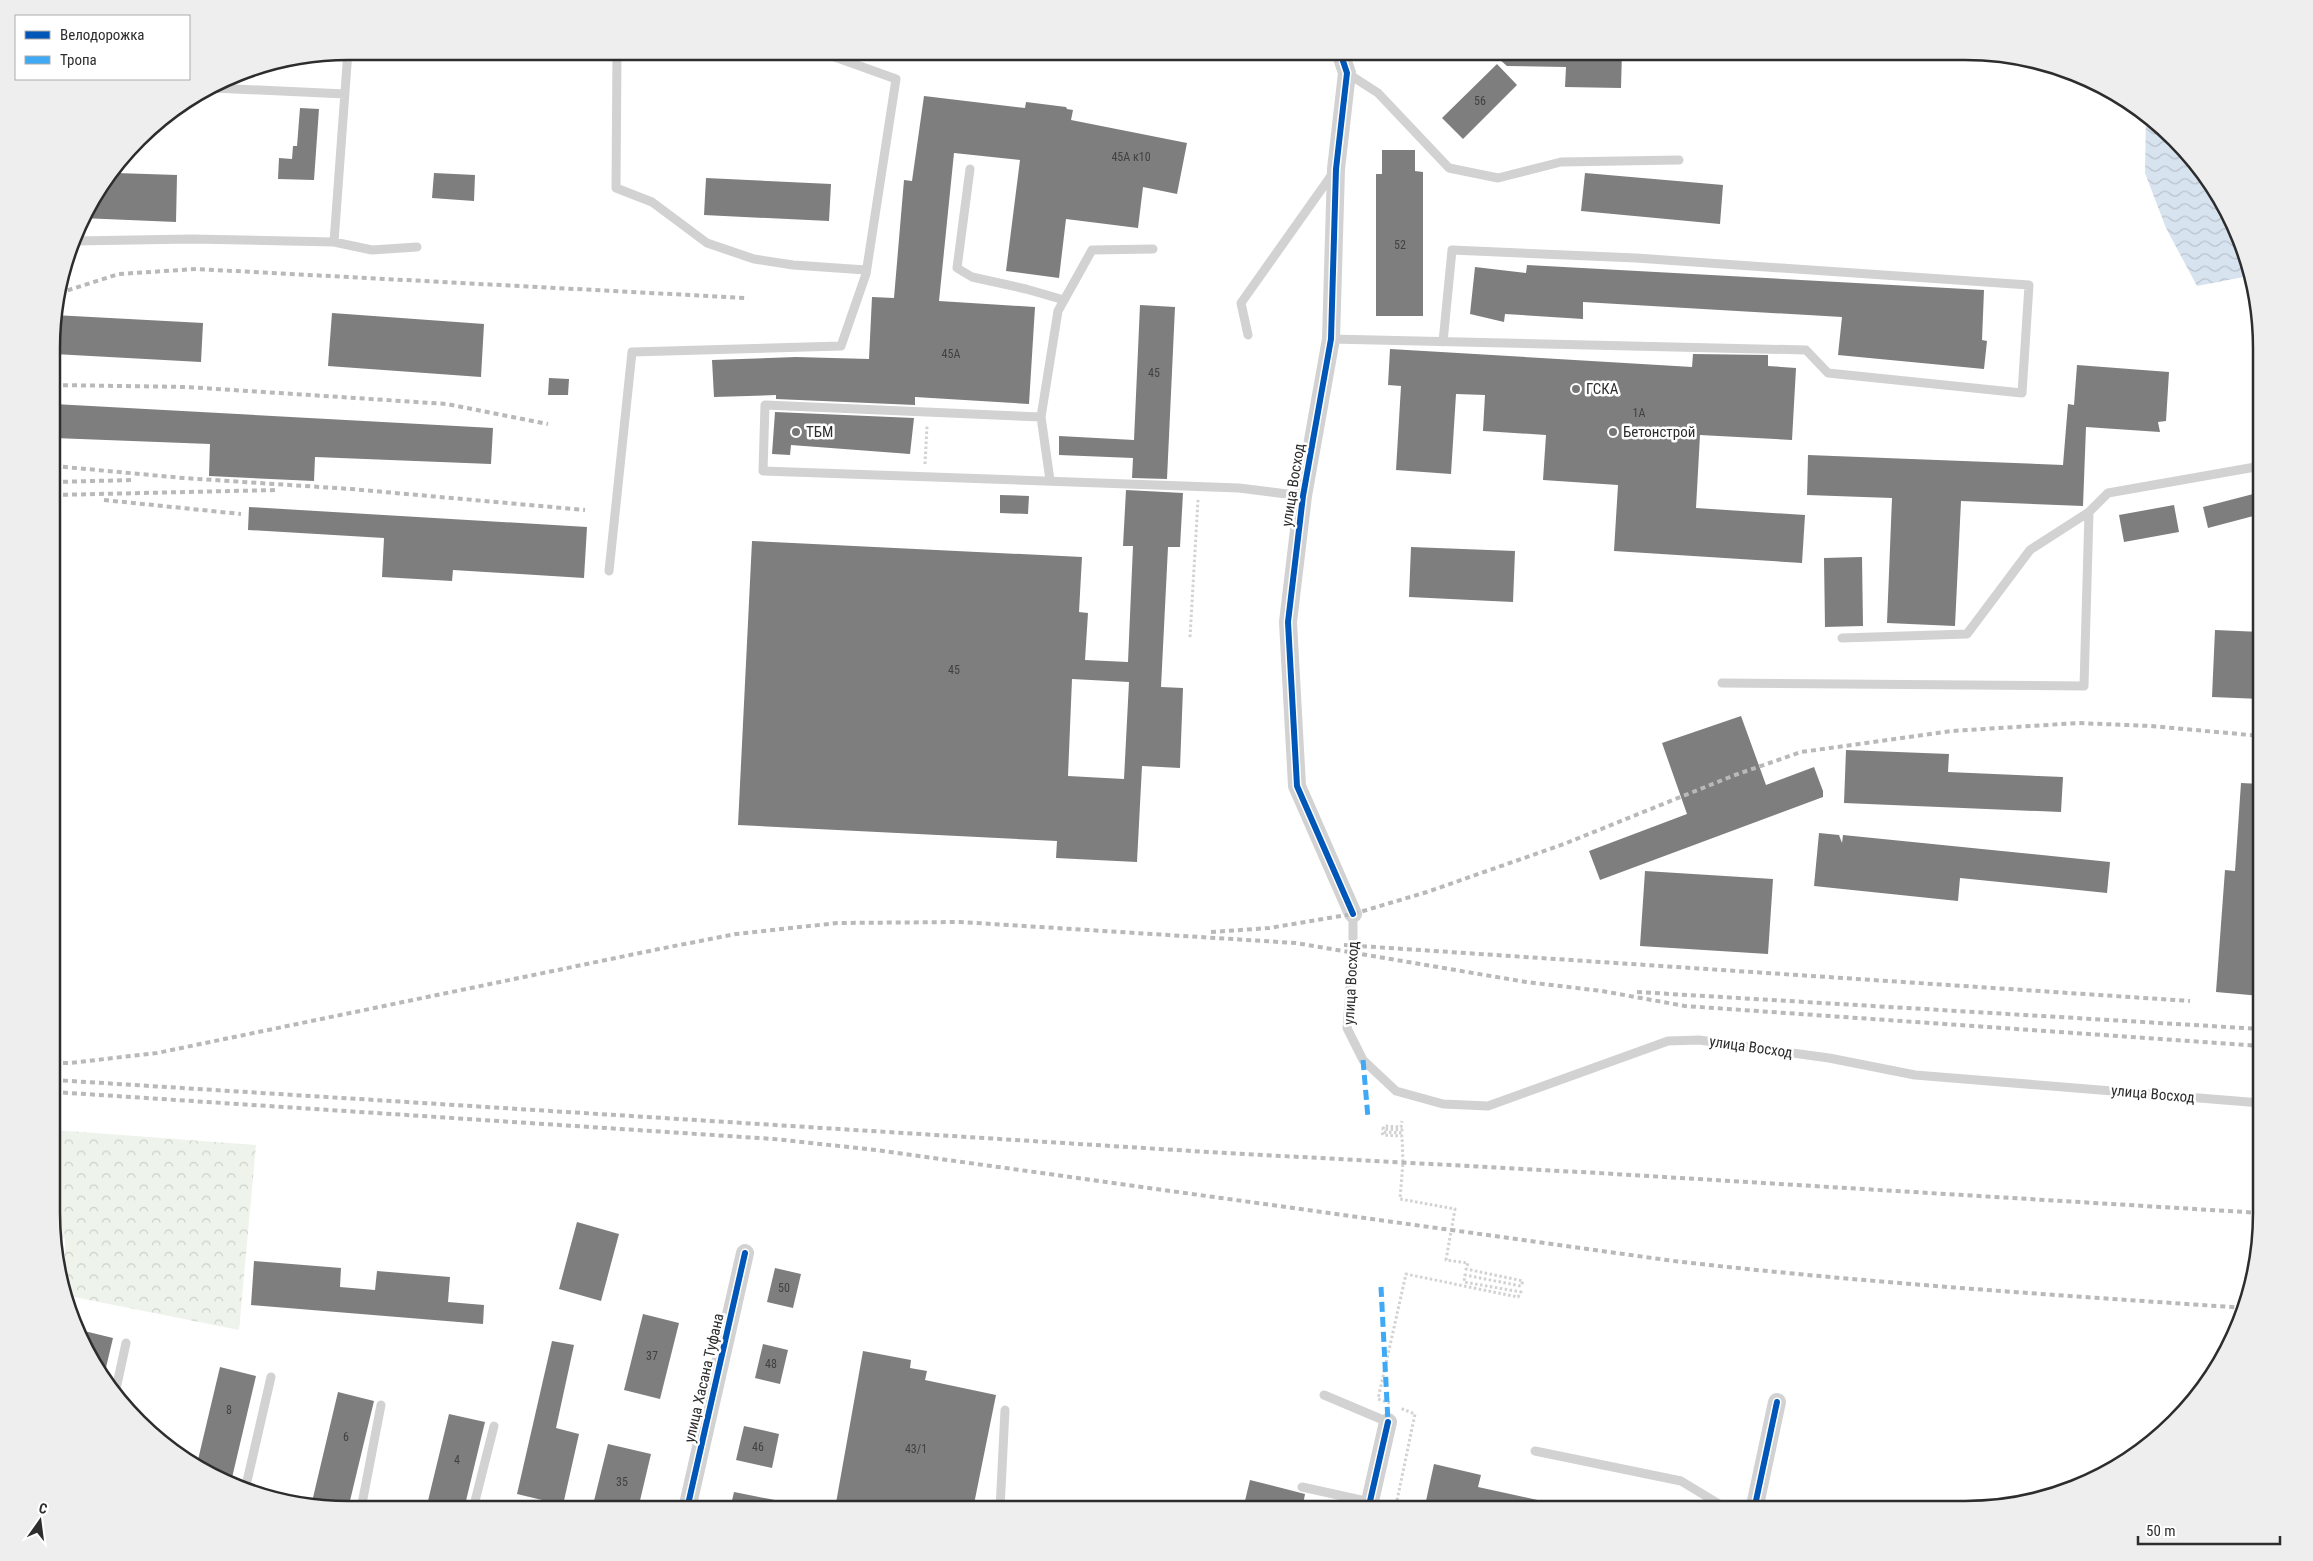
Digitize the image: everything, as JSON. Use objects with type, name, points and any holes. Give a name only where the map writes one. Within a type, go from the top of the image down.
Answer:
[{"type":"street","name":"улица Восход","points":[[1343,60],[1347,73],[1336,169],[1330,339],[1303,496],[1288,622],[1297,786],[1353,914]]},
{"type":"street","name":"улица Хасана Туфана","points":[[689,1501],[745,1253]]},
{"type":"street","points":[[1756,1501],[1777,1402]]},
{"type":"street","points":[[1370,1501],[1388,1422]]},
{"type":"lane","points":[[334,242],[347,60]]},
{"type":"lane","points":[[617,60],[616,188],[652,202],[707,244],[754,260],[866,270]]},
{"type":"lane","points":[[609,571],[632,352],[841,346],[866,270],[896,80],[842,60]]},
{"type":"lane","points":[[1347,73],[1378,93],[1449,168],[1498,178],[1561,162],[1679,160]]},
{"type":"lane","points":[[224,89],[345,94]]},
{"type":"lane","points":[[970,169],[957,268],[972,277],[1064,300]]},
{"type":"lane","points":[[1248,335],[1242,303],[1336,169]]},
{"type":"lane","points":[[81,241],[192,239],[334,242],[372,250],[417,247]]},
{"type":"lane","points":[[1050,480],[1041,417],[1058,311],[1092,250],[1153,249]]},
{"type":"lane","points":[[1330,339],[1443,342],[1806,350],[1828,373],[2022,394],[2029,285],[1636,258],[1452,250],[1443,342]]},
{"type":"lane","points":[[1041,417],[765,405],[763,471],[1239,488],[1303,496]]},
{"type":"lane","points":[[1842,638],[1967,634],[2030,550],[2089,512],[2108,493],[2253,467]]},
{"type":"lane","points":[[1722,683],[2084,686],[2089,512]]},
{"type":"lane","name":"улица Восход","points":[[1353,914],[1353,952],[1347,1028],[1363,1060],[1396,1091],[1443,1104],[1488,1106],[1668,1041],[1699,1040],[1828,1058],[1916,1075],[2253,1102]]},
{"type":"lane","points":[[117,1384],[126,1343]]},
{"type":"lane","points":[[247,1482],[271,1377]]},
{"type":"lane","points":[[1324,1395],[1388,1422]]},
{"type":"lane","points":[[363,1501],[381,1405]]},
{"type":"lane","points":[[1000,1501],[1005,1410]]},
{"type":"lane","points":[[475,1501],[494,1426]]},
{"type":"lane","points":[[1535,1451],[1681,1481],[1714,1501]]},
{"type":"lane","points":[[1302,1487],[1351,1501]]},
{"type":"path","points":[[924,476],[927,413]]},
{"type":"path","points":[[1190,637],[1199,487]]},
{"type":"path","points":[[1397,1501],[1415,1414],[1378,1399],[1406,1274],[1518,1297],[1520,1292],[1464,1282],[1465,1275],[1522,1286],[1523,1281],[1466,1270],[1468,1263],[1446,1260],[1456,1209],[1400,1199],[1403,1162],[1402,1136],[1383,1135],[1382,1132],[1402,1133],[1402,1130],[1383,1129],[1384,1126],[1401,1126],[1402,1121]]},
{"type":"green space","points":[[60,1130],[256,1145],[239,1330],[73,1297],[65,1264],[65,1238],[61,1238],[60,1213]]},
{"type":"water","points":[[2146,125],[2169,144],[2204,188],[2231,238],[2244,277],[2197,286],[2166,228],[2145,173]]},
{"type":"building","points":[[1500,60],[1622,60],[1621,88],[1565,87],[1566,67],[1507,66]]},
{"type":"building","points":[[1497,64],[1517,85],[1463,139],[1442,118]]},
{"type":"building","points":[[924,96],[1025,108],[1026,102],[1066,107],[1073,110],[1071,120],[1187,143],[1177,194],[1143,187],[1138,228],[1066,219],[1059,278],[1006,271],[1020,160],[954,153],[939,301],[1035,307],[1029,404],[915,397],[915,405],[776,399],[776,395],[714,397],[712,360],[796,357],[869,359],[872,297],[894,298],[904,180],[912,181]]},
{"type":"building","points":[[300,108],[319,109],[314,180],[278,179],[279,158],[292,159],[293,146],[297,146]]},
{"type":"building","points":[[1382,150],[1415,150],[1415,171],[1423,172],[1423,316],[1376,316],[1376,174],[1382,174]]},
{"type":"building","points":[[120,173],[177,175],[176,222],[91,218]]},
{"type":"building","points":[[434,173],[475,175],[474,201],[432,198]]},
{"type":"building","points":[[1585,173],[1723,185],[1720,224],[1581,211]]},
{"type":"building","points":[[706,178],[831,184],[829,221],[704,215]]},
{"type":"building","points":[[1527,265],[1984,290],[1982,340],[1987,341],[1984,369],[1838,355],[1842,317],[1583,302],[1583,319],[1505,314],[1504,322],[1470,314],[1475,267],[1526,273]]},
{"type":"building","points":[[1140,305],[1175,307],[1167,479],[1132,478],[1133,458],[1059,455],[1059,436],[1134,440]]},
{"type":"building","points":[[332,313],[484,324],[481,377],[328,366]]},
{"type":"building","points":[[62,315],[203,323],[201,362],[60,354]]},
{"type":"building","points":[[1390,349],[1692,367],[1693,354],[1768,355],[1768,366],[1796,368],[1792,440],[1700,435],[1696,508],[1805,515],[1802,563],[1614,551],[1618,485],[1543,480],[1546,435],[1483,431],[1485,395],[1456,394],[1451,474],[1396,470],[1401,386],[1388,385]]},
{"type":"building","points":[[2077,365],[2169,372],[2166,421],[2158,422],[2160,432],[2086,427],[2083,506],[1961,501],[1955,626],[1887,623],[1892,498],[1807,495],[1808,455],[2063,465],[2068,404],[2074,405]]},
{"type":"building","points":[[549,378],[569,379],[568,395],[548,395]]},
{"type":"building","points":[[60,404],[493,428],[491,464],[315,457],[314,481],[209,476],[210,444],[60,438]]},
{"type":"building","points":[[775,412],[914,418],[910,454],[791,445],[790,455],[772,454]]},
{"type":"building","points":[[1126,490],[1183,493],[1180,547],[1168,547],[1161,687],[1183,688],[1180,768],[1142,766],[1137,862],[1056,858],[1057,841],[738,825],[752,541],[1082,557],[1079,612],[1088,613],[1085,660],[1128,662],[1133,546],[1123,546]],"holes":[[[1072,679],[1129,682],[1124,779],[1068,776]]]},
{"type":"building","points":[[2253,494],[2253,516],[2208,528],[2203,507]]},
{"type":"building","points":[[1000,495],[1029,496],[1028,514],[1000,513]]},
{"type":"building","points":[[2174,505],[2179,532],[2124,542],[2119,515]]},
{"type":"building","points":[[249,507],[587,527],[584,578],[453,570],[452,581],[382,577],[384,538],[248,530]]},
{"type":"building","points":[[1411,547],[1515,551],[1513,602],[1409,597]]},
{"type":"building","points":[[1862,557],[1863,626],[1825,627],[1824,558]]},
{"type":"building","points":[[2215,630],[2253,632],[2253,699],[2212,697]]},
{"type":"building","points":[[1741,716],[1766,785],[1814,767],[1823,791],[1823,797],[1600,880],[1589,851],[1687,814],[1662,743]]},
{"type":"building","points":[[1846,750],[1949,754],[1948,772],[2063,777],[2061,812],[1844,803]]},
{"type":"building","points":[[2241,783],[2253,784],[2253,995],[2216,992],[2225,870],[2235,871]]},
{"type":"building","points":[[1819,833],[1839,835],[1842,843],[1843,835],[2110,862],[2107,893],[1960,878],[1958,901],[1814,886]]},
{"type":"building","points":[[1645,871],[1773,879],[1768,954],[1640,946]]},
{"type":"building","points":[[577,1222],[619,1234],[601,1301],[559,1289]]},
{"type":"building","points":[[254,1261],[341,1268],[340,1287],[375,1290],[377,1271],[450,1277],[448,1302],[484,1305],[483,1324],[251,1305]]},
{"type":"building","points":[[775,1268],[801,1274],[793,1308],[767,1302]]},
{"type":"building","points":[[643,1314],[679,1323],[660,1399],[624,1390]]},
{"type":"building","points":[[86,1331],[113,1338],[106,1368]]},
{"type":"building","points":[[552,1341],[574,1345],[556,1428],[579,1434],[564,1501],[546,1501],[517,1494]]},
{"type":"building","points":[[763,1344],[788,1350],[780,1384],[755,1378]]},
{"type":"building","points":[[863,1351],[911,1360],[910,1368],[927,1371],[925,1380],[996,1395],[975,1501],[836,1501]]},
{"type":"building","points":[[220,1367],[256,1376],[232,1476],[198,1458]]},
{"type":"building","points":[[338,1392],[374,1401],[350,1501],[313,1499]]},
{"type":"building","points":[[449,1414],[485,1422],[466,1501],[428,1501]]},
{"type":"building","points":[[744,1426],[779,1434],[772,1468],[736,1460]]},
{"type":"building","points":[[608,1444],[651,1454],[640,1501],[594,1501]]},
{"type":"building","points":[[1434,1464],[1481,1475],[1478,1487],[1542,1501],[1426,1501]]},
{"type":"building","points":[[1250,1480],[1305,1494],[1304,1501],[1245,1501]]},
{"type":"building","points":[[734,1492],[780,1501],[732,1501]]},
{"type":"railway","points":[[66,291],[119,274],[196,269],[746,298]]},
{"type":"railway","points":[[60,385],[187,387],[447,404],[548,424]]},
{"type":"railway","points":[[60,467],[183,478],[351,489],[585,510]]},
{"type":"railway","points":[[60,482],[133,480]]},
{"type":"railway","points":[[60,495],[276,490]]},
{"type":"railway","points":[[104,500],[241,514]]},
{"type":"railway","points":[[1211,932],[1269,928],[1353,914],[1427,892],[1564,844],[1735,775],[1801,752],[1952,731],[2078,723],[2151,726],[2253,735]]},
{"type":"railway","points":[[60,1063],[157,1053],[736,934],[837,923],[960,922],[1296,943],[1526,982],[1602,991],[1685,1006],[2253,1045]]},
{"type":"railway","points":[[1344,945],[2190,1001]]},
{"type":"railway","points":[[1637,992],[2253,1029]]},
{"type":"railway","points":[[60,1080],[1208,1152],[1598,1173],[2253,1213]]},
{"type":"railway","points":[[60,1092],[774,1139],[876,1150],[1674,1261],[1888,1282],[2237,1307]]},
{"type":"marked path","points":[[1363,1060],[1368,1118]]},
{"type":"marked path","points":[[1381,1287],[1388,1422]]},
{"type":"cycle path","points":[[1343,60],[1347,73],[1336,169],[1331,339],[1303,496],[1288,622],[1297,786],[1353,914]]},
{"type":"cycle path","points":[[689,1501],[745,1253]]},
{"type":"cycle path","points":[[1756,1501],[1777,1402]]},
{"type":"cycle path","points":[[1370,1501],[1388,1422]]},
{"type":"place","name":"ГСКА","points":[[1576,389]]},
{"type":"place","name":"ТБМ","points":[[796,432]]},
{"type":"place","name":"Бетонстрой","points":[[1613,432]]}]
